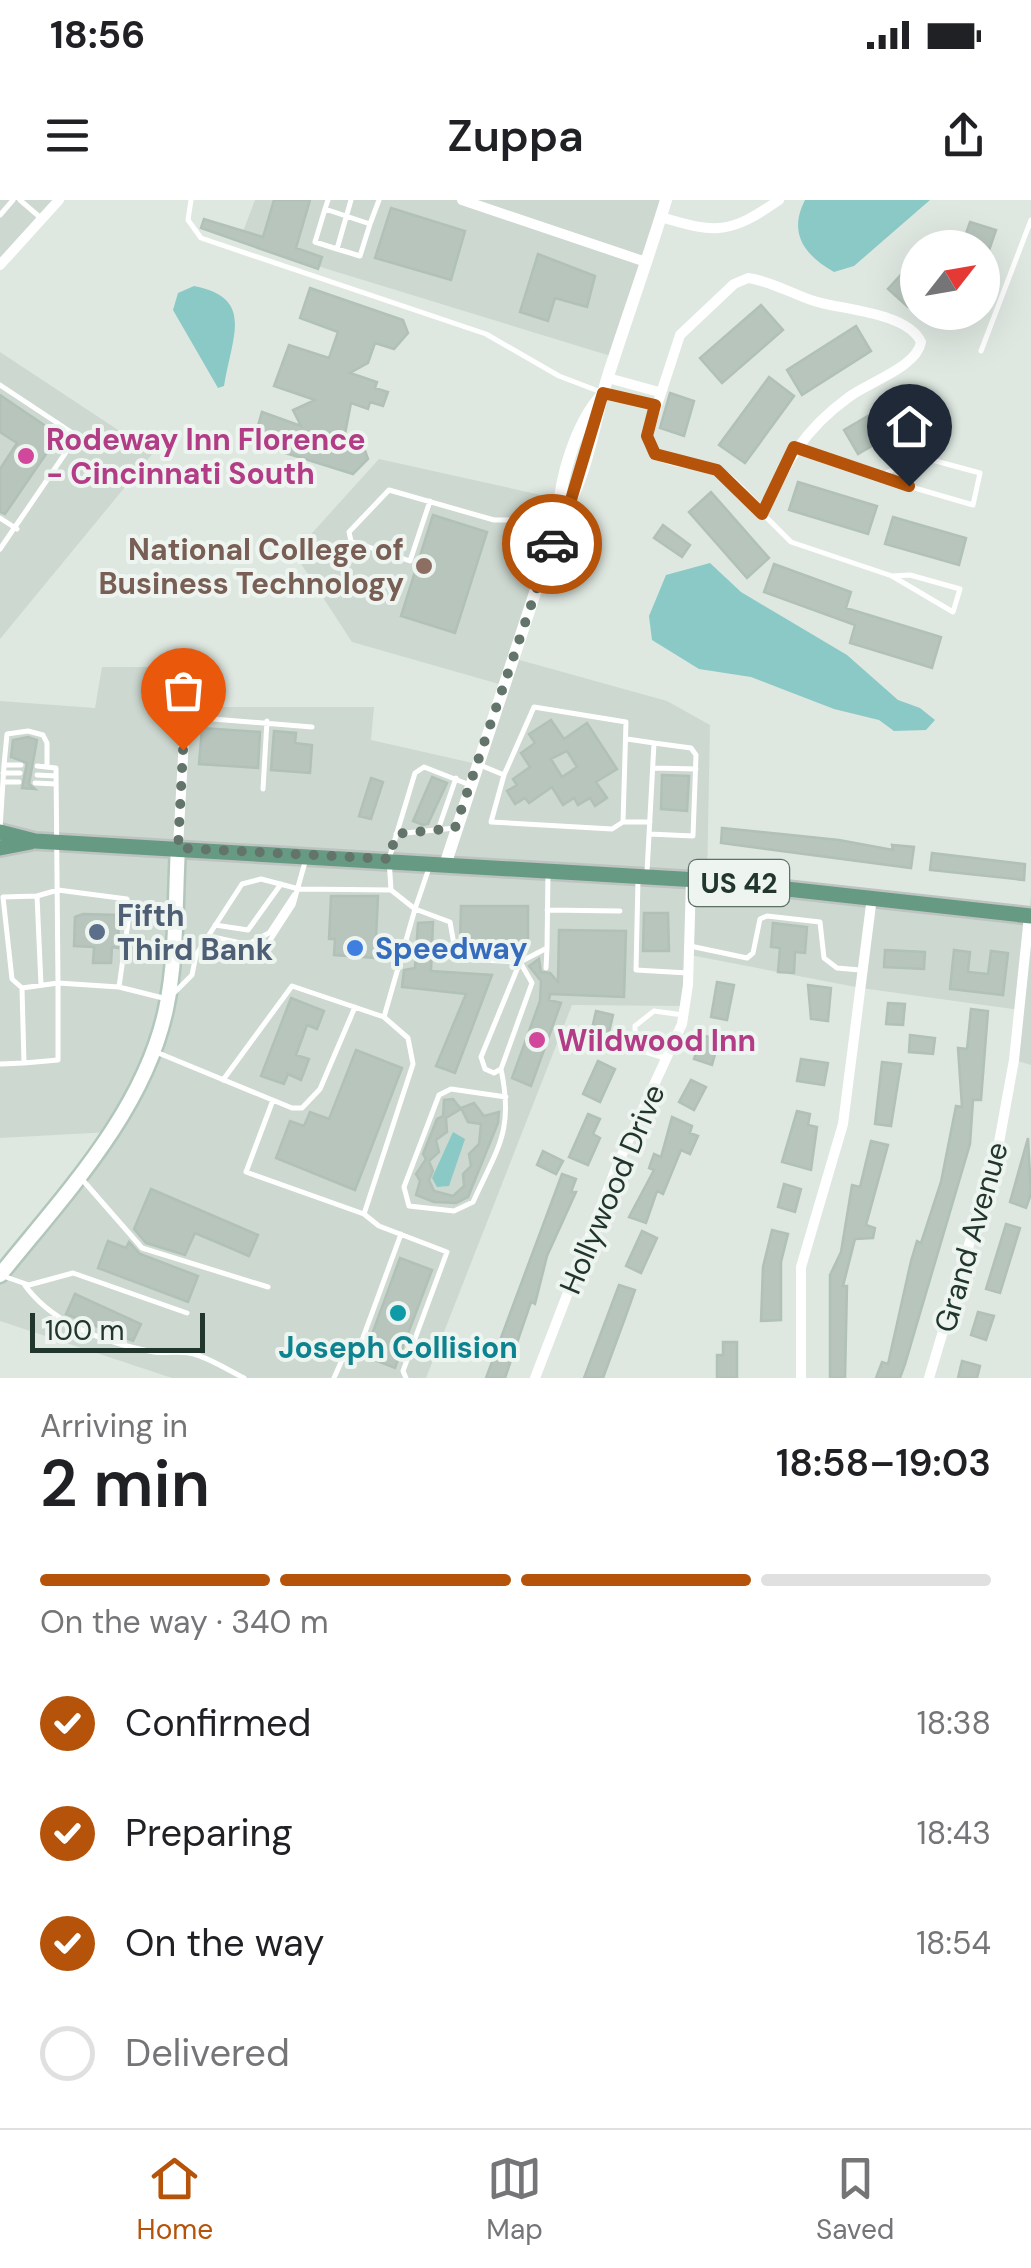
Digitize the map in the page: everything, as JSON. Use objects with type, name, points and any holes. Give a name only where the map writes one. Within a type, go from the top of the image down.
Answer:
[{"type":"main road","name":"US 42","points":[[0,831],[35,841],[438,861],[691,880],[1030,916]]},
{"type":"main road","name":"US 42","points":[[0,848],[35,841]]},
{"type":"main road","points":[[0,1274],[78,1176],[130,1102],[153,1050],[167,1000],[178,848]]},
{"type":"street","points":[[0,266],[58,200]]},
{"type":"street","points":[[462,200],[646,262]]},
{"type":"street","points":[[438,861],[470,785],[559,520],[558,499],[589,409],[603,393],[666,200]]},
{"type":"street","points":[[661,217],[702,230],[726,230],[779,200]]},
{"type":"street","points":[[748,278],[815,302],[872,313],[918,335],[921,346],[912,358],[846,398],[794,447],[762,514],[717,470],[655,454],[647,436],[655,405],[684,329],[734,284],[748,278]]},
{"type":"street","points":[[608,378],[659,392]]},
{"type":"street","points":[[603,393],[655,405]]},
{"type":"street","points":[[178,848],[186,702]]},
{"type":"street","name":"Hollywood Drive","points":[[535,1378],[618,1162],[668,1059],[684,1015],[691,880]]},
{"type":"street","points":[[801,1378],[801,1267],[843,1124],[872,897]]},
{"type":"street","name":"Grand Avenue","points":[[929,1378],[998,1148],[1030,916]]},
{"type":"lane","points":[[0,215],[17,200],[42,219]]},
{"type":"lane","points":[[191,200],[188,220],[201,238],[486,334],[559,376],[603,393]]},
{"type":"lane","points":[[328,200],[314,242],[360,256],[378,200]]},
{"type":"lane","points":[[336,250],[351,200]]},
{"type":"lane","points":[[325,209],[370,224]]},
{"type":"lane","points":[[981,350],[1031,220]]},
{"type":"lane","points":[[0,385],[77,436],[17,529],[0,548]]},
{"type":"lane","points":[[794,447],[876,477],[973,504],[980,474],[921,457],[876,477]]},
{"type":"lane","points":[[430,501],[410,561],[351,541],[349,532],[389,490],[430,501],[494,520],[535,516],[559,520]]},
{"type":"lane","points":[[762,514],[792,542],[892,576],[953,612],[960,589],[910,576],[892,576]]},
{"type":"lane","points":[[0,518],[17,529]]},
{"type":"lane","points":[[622,822],[626,722],[534,707],[504,775],[491,822],[612,829],[622,822],[650,822]]},
{"type":"lane","points":[[185,717],[312,727]]},
{"type":"lane","points":[[263,789],[268,722]]},
{"type":"lane","points":[[0,831],[7,734],[28,731],[42,735],[47,743],[47,767]]},
{"type":"lane","points":[[627,738],[691,748],[696,769],[693,836],[650,834]]},
{"type":"lane","points":[[654,743],[650,834],[636,915],[636,970],[688,973]]},
{"type":"lane","points":[[477,764],[504,775]]},
{"type":"lane","points":[[4,765],[21,765]]},
{"type":"lane","points":[[0,1064],[58,1060],[56,768],[37,770],[56,780]]},
{"type":"lane","points":[[391,890],[389,859],[418,768],[433,768],[470,785]]},
{"type":"lane","points":[[653,768],[696,769]]},
{"type":"lane","points":[[3,773],[20,773]]},
{"type":"lane","points":[[439,827],[456,778]]},
{"type":"lane","points":[[36,783],[56,780]]},
{"type":"lane","points":[[3,782],[19,782]]},
{"type":"lane","points":[[396,834],[455,828]]},
{"type":"lane","points":[[208,936],[255,946],[269,942],[299,889],[306,854]]},
{"type":"lane","points":[[384,1016],[416,909],[438,861]]},
{"type":"lane","points":[[546,968],[548,870]]},
{"type":"lane","points":[[120,987],[129,903],[122,896],[58,890],[38,896],[2,897],[12,980],[22,988],[58,983],[120,987],[167,1000],[192,975],[196,955],[242,884],[261,879],[299,889],[391,890],[428,916],[450,922],[455,950],[462,960],[520,962],[546,948]]},
{"type":"lane","points":[[216,926],[248,930],[281,884]]},
{"type":"lane","points":[[38,896],[41,986]]},
{"type":"lane","points":[[547,910],[620,911]]},
{"type":"lane","points":[[689,946],[747,958],[753,953],[760,919],[767,916],[820,922],[824,958],[837,968],[863,970]]},
{"type":"lane","points":[[520,962],[532,983]]},
{"type":"lane","points":[[501,1070],[485,1070],[481,1056],[520,962]]},
{"type":"lane","points":[[506,1097],[451,1089],[439,1095],[404,1187],[409,1206],[454,1211],[473,1202],[508,1125],[506,1097],[501,1070],[532,983],[538,977]]},
{"type":"lane","points":[[224,1080],[292,986],[384,1016],[408,1038],[413,1064],[364,1214]]},
{"type":"lane","points":[[22,988],[24,1063]]},
{"type":"lane","points":[[153,1050],[168,1061],[292,1108],[311,1102],[356,1007]]},
{"type":"lane","points":[[668,1059],[636,1050],[634,1026],[654,1011],[684,1015]]},
{"type":"lane","points":[[1018,1023],[1031,1024]]},
{"type":"lane","points":[[273,1100],[246,1172],[364,1214],[446,1252],[403,1371],[406,1378]]},
{"type":"lane","points":[[78,1176],[142,1248],[268,1287]]},
{"type":"lane","points":[[334,1378],[342,1360],[357,1354],[401,1234]]},
{"type":"lane","points":[[24,1284],[73,1273],[187,1313]]},
{"type":"lane","points":[[0,1274],[24,1284],[40,1308],[61,1320],[122,1344],[159,1353],[190,1352],[244,1378]]},
{"type":"shaded area","points":[[0,200],[59,200],[0,265]]},
{"type":"shaded area","points":[[255,200],[666,200],[614,357],[239,242]]},
{"type":"shaded area","points":[[0,352],[153,453],[0,639]]},
{"type":"shaded area","points":[[379,459],[559,499],[516,659],[667,701],[710,725],[707,881],[1029,915],[1031,895],[1031,1065],[1014,1060],[1019,1010],[861,988],[690,955],[686,1006],[572,1005],[426,1378],[172,1378],[0,1321],[0,1275],[110,1132],[0,1138],[0,701],[95,708],[102,667],[203,667],[203,707],[374,707],[371,740],[477,764],[506,686],[352,642],[294,553]]},
{"type":"water","points":[[805,200],[930,200],[854,266],[834,272],[814,258],[802,242],[798,223]]},
{"type":"water","points":[[194,286],[226,300],[235,322],[224,386],[218,388],[173,310],[178,293]]},
{"type":"water","points":[[710,563],[741,592],[847,655],[898,700],[920,708],[935,720],[926,730],[894,731],[879,720],[834,709],[751,677],[699,669],[652,640],[649,616],[666,575]]},
{"type":"water","points":[[453,1132],[465,1139],[449,1186],[437,1187],[432,1178]]},
{"type":"building","points":[[274,200],[310,200],[296,248],[322,257],[318,269],[201,228],[204,219],[263,237]]},
{"type":"building","points":[[391,208],[465,231],[451,280],[375,258]]},
{"type":"building","points":[[970,222],[996,230],[967,230]]},
{"type":"building","points":[[538,254],[595,276],[587,307],[555,298],[548,321],[520,312]]},
{"type":"building","points":[[900,276],[900,300],[888,289]]},
{"type":"building","points":[[310,288],[403,320],[408,333],[394,349],[375,343],[368,363],[350,373],[377,382],[375,388],[388,392],[383,406],[370,402],[368,409],[351,403],[344,439],[363,445],[368,459],[353,474],[253,443],[262,412],[301,426],[293,410],[315,400],[274,386],[289,345],[329,358],[338,332],[300,318]]},
{"type":"building","points":[[761,305],[783,330],[722,383],[700,358]]},
{"type":"building","points":[[856,326],[871,351],[802,395],[787,370]]},
{"type":"building","points":[[769,377],[794,396],[745,463],[719,445]]},
{"type":"building","points":[[916,388],[930,412],[858,454],[844,430]]},
{"type":"building","points":[[670,393],[694,401],[684,436],[660,428]]},
{"type":"building","name":"Rodeway Inn Florence - Cincinnati South","points":[[0,395],[59,435],[5,514],[0,512],[0,469],[17,443],[0,432]]},
{"type":"building","points":[[798,482],[877,506],[868,534],[789,510]]},
{"type":"building","points":[[711,492],[769,558],[747,578],[689,512]]},
{"type":"building","name":"National College of Business Technology","points":[[433,515],[487,532],[455,633],[401,616]]},
{"type":"building","points":[[893,517],[966,538],[959,565],[885,544]]},
{"type":"building","points":[[663,525],[690,545],[682,557],[654,538]]},
{"type":"building","points":[[774,564],[851,592],[846,608],[941,637],[932,668],[850,643],[855,625],[764,592]]},
{"type":"building","points":[[551,720],[564,739],[587,723],[617,769],[596,782],[607,798],[595,806],[590,798],[578,805],[574,798],[563,805],[552,787],[529,803],[525,798],[515,804],[507,791],[517,785],[513,779],[530,767],[521,753],[535,743],[529,734]],"holes":[[[567,751],[577,767],[562,777],[551,759]]]},
{"type":"building","points":[[202,728],[260,732],[258,768],[199,764]]},
{"type":"building","points":[[274,731],[296,733],[295,743],[312,745],[310,773],[271,770]]},
{"type":"building","points":[[13,740],[37,740],[29,784],[35,789],[22,788],[27,763],[11,757]]},
{"type":"building","points":[[662,775],[689,776],[687,811],[661,809]]},
{"type":"building","points":[[432,777],[447,783],[428,824],[423,825],[413,821]]},
{"type":"building","points":[[371,778],[383,782],[371,819],[359,816]]},
{"type":"building","points":[[722,828],[839,840],[893,850],[892,845],[914,847],[911,868],[721,843]]},
{"type":"building","points":[[932,853],[1025,864],[1024,880],[930,870]]},
{"type":"building","name":"Speedway","points":[[331,896],[378,896],[375,958],[334,955],[335,939],[329,939]]},
{"type":"building","name":"Wildwood Inn","points":[[461,906],[528,906],[528,944],[460,944]]},
{"type":"building","points":[[644,913],[668,913],[669,951],[643,951]]},
{"type":"building","name":"Fifth Third Bank","points":[[119,915],[118,948],[112,947],[111,963],[93,963],[94,947],[74,946],[75,917]]},
{"type":"building","name":"Wildwood Inn","points":[[433,922],[431,971],[492,975],[455,1073],[436,1066],[466,994],[402,987],[404,970],[415,968],[418,923]]},
{"type":"building","points":[[773,923],[807,927],[805,953],[795,952],[794,973],[778,972],[780,948],[771,947]]},
{"type":"building","name":"Wildwood Inn","points":[[559,930],[626,931],[624,997],[550,994],[549,1000],[561,1003],[531,1086],[512,1078],[540,1001],[541,981],[529,966],[539,959],[541,972],[550,973],[558,982]]},
{"type":"building","points":[[885,950],[925,952],[924,969],[884,967]]},
{"type":"building","points":[[954,950],[970,952],[968,972],[988,974],[991,951],[1008,953],[1003,995],[950,989]]},
{"type":"building","points":[[717,982],[734,985],[727,1020],[711,1017]]},
{"type":"building","points":[[808,985],[831,988],[828,1021],[811,1019]]},
{"type":"building","points":[[291,998],[324,1011],[317,1029],[307,1025],[296,1055],[309,1059],[301,1080],[288,1074],[284,1084],[261,1076]]},
{"type":"building","points":[[888,1003],[905,1004],[903,1025],[886,1024]]},
{"type":"building","points":[[971,1009],[988,1011],[981,1100],[973,1100],[970,1144],[900,1378],[876,1378],[882,1362],[888,1364],[911,1261],[941,1182],[956,1106],[962,1107],[958,1048],[967,1049]]},
{"type":"building","points":[[596,1011],[613,1015],[605,1050],[588,1046]]},
{"type":"building","points":[[702,1035],[719,1040],[712,1065],[694,1059]]},
{"type":"building","points":[[910,1035],[935,1038],[933,1054],[909,1052]]},
{"type":"building","points":[[356,1050],[402,1068],[355,1190],[276,1158],[290,1121],[304,1126],[310,1112],[329,1119]]},
{"type":"building","points":[[801,1059],[828,1063],[824,1085],[797,1081]]},
{"type":"building","points":[[598,1061],[615,1069],[600,1102],[583,1094]]},
{"type":"building","points":[[882,1062],[901,1064],[891,1126],[875,1124]]},
{"type":"building","points":[[691,1080],[706,1087],[694,1110],[679,1102]]},
{"type":"building","points":[[453,1099],[461,1109],[446,1118],[447,1132],[436,1140],[439,1152],[429,1161],[433,1171],[429,1180],[434,1191],[453,1196],[464,1186],[463,1174],[471,1166],[469,1154],[479,1144],[481,1124],[468,1122],[461,1108],[474,1103],[484,1116],[499,1112],[498,1123],[468,1197],[456,1203],[434,1202],[416,1195],[420,1181],[416,1174],[426,1159],[423,1154],[437,1119],[443,1116],[444,1100]]},
{"type":"building","points":[[797,1111],[810,1114],[808,1125],[817,1127],[811,1170],[782,1162]]},
{"type":"building","points":[[588,1114],[600,1119],[593,1134],[600,1138],[588,1165],[569,1157]]},
{"type":"building","points":[[672,1117],[692,1126],[690,1133],[698,1136],[690,1154],[681,1150],[663,1194],[657,1191],[646,1223],[629,1217],[654,1170],[649,1168],[654,1154],[661,1157]]},
{"type":"building","points":[[1028,1138],[1031,1194],[1026,1208],[1010,1202]]},
{"type":"building","points":[[871,1141],[888,1145],[866,1225],[875,1228],[873,1238],[855,1239],[843,1286],[847,1286],[845,1378],[830,1378],[830,1275],[841,1252],[852,1185],[860,1187]]},
{"type":"building","points":[[543,1151],[563,1161],[556,1174],[537,1165]]},
{"type":"building","points":[[562,1174],[576,1179],[571,1192],[576,1192],[547,1256],[535,1304],[531,1302],[505,1378],[486,1378]]},
{"type":"building","points":[[784,1184],[801,1189],[795,1212],[778,1207]]},
{"type":"building","points":[[151,1189],[258,1235],[249,1256],[195,1233],[185,1255],[146,1243],[134,1229]]},
{"type":"building","points":[[1006,1224],[1020,1228],[1000,1293],[986,1289]]},
{"type":"building","points":[[772,1230],[788,1234],[781,1262],[781,1320],[761,1321],[763,1267]]},
{"type":"building","points":[[642,1231],[657,1238],[641,1273],[626,1266]]},
{"type":"building","points":[[108,1241],[126,1248],[129,1242],[140,1254],[198,1276],[188,1302],[98,1268]]},
{"type":"building","name":"Joseph Collision","points":[[400,1258],[432,1270],[395,1368],[364,1356]]},
{"type":"building","points":[[619,1285],[635,1290],[603,1378],[584,1378]]},
{"type":"building","points":[[75,1294],[141,1324],[133,1341],[66,1314]]},
{"type":"building","points":[[978,1312],[994,1316],[986,1340],[971,1335]]},
{"type":"building","points":[[723,1342],[737,1342],[737,1378],[717,1378],[717,1355],[723,1355]]},
{"type":"building","points":[[962,1361],[980,1366],[977,1378],[958,1378]]},
{"type":"way so far","points":[[183,750],[178,848],[389,859],[396,834],[422,834],[442,826],[455,828],[552,544]]},
{"type":"place","name":"Rodeway Inn Florence - Cincinnati South","points":[[26,456]]},
{"type":"place","name":"National College of Business Technology","points":[[424,566]]},
{"type":"place","name":"Fifth Third Bank","points":[[97,932]]},
{"type":"place","name":"Speedway","points":[[355,948]]},
{"type":"place","name":"Wildwood Inn","points":[[537,1040]]},
{"type":"place","name":"Joseph Collision","points":[[398,1313]]},
{"type":"route","points":[[552,544],[600,415],[603,393],[655,405],[647,436],[650,449],[663,458],[717,470],[762,514],[794,447],[909,486]]}]
